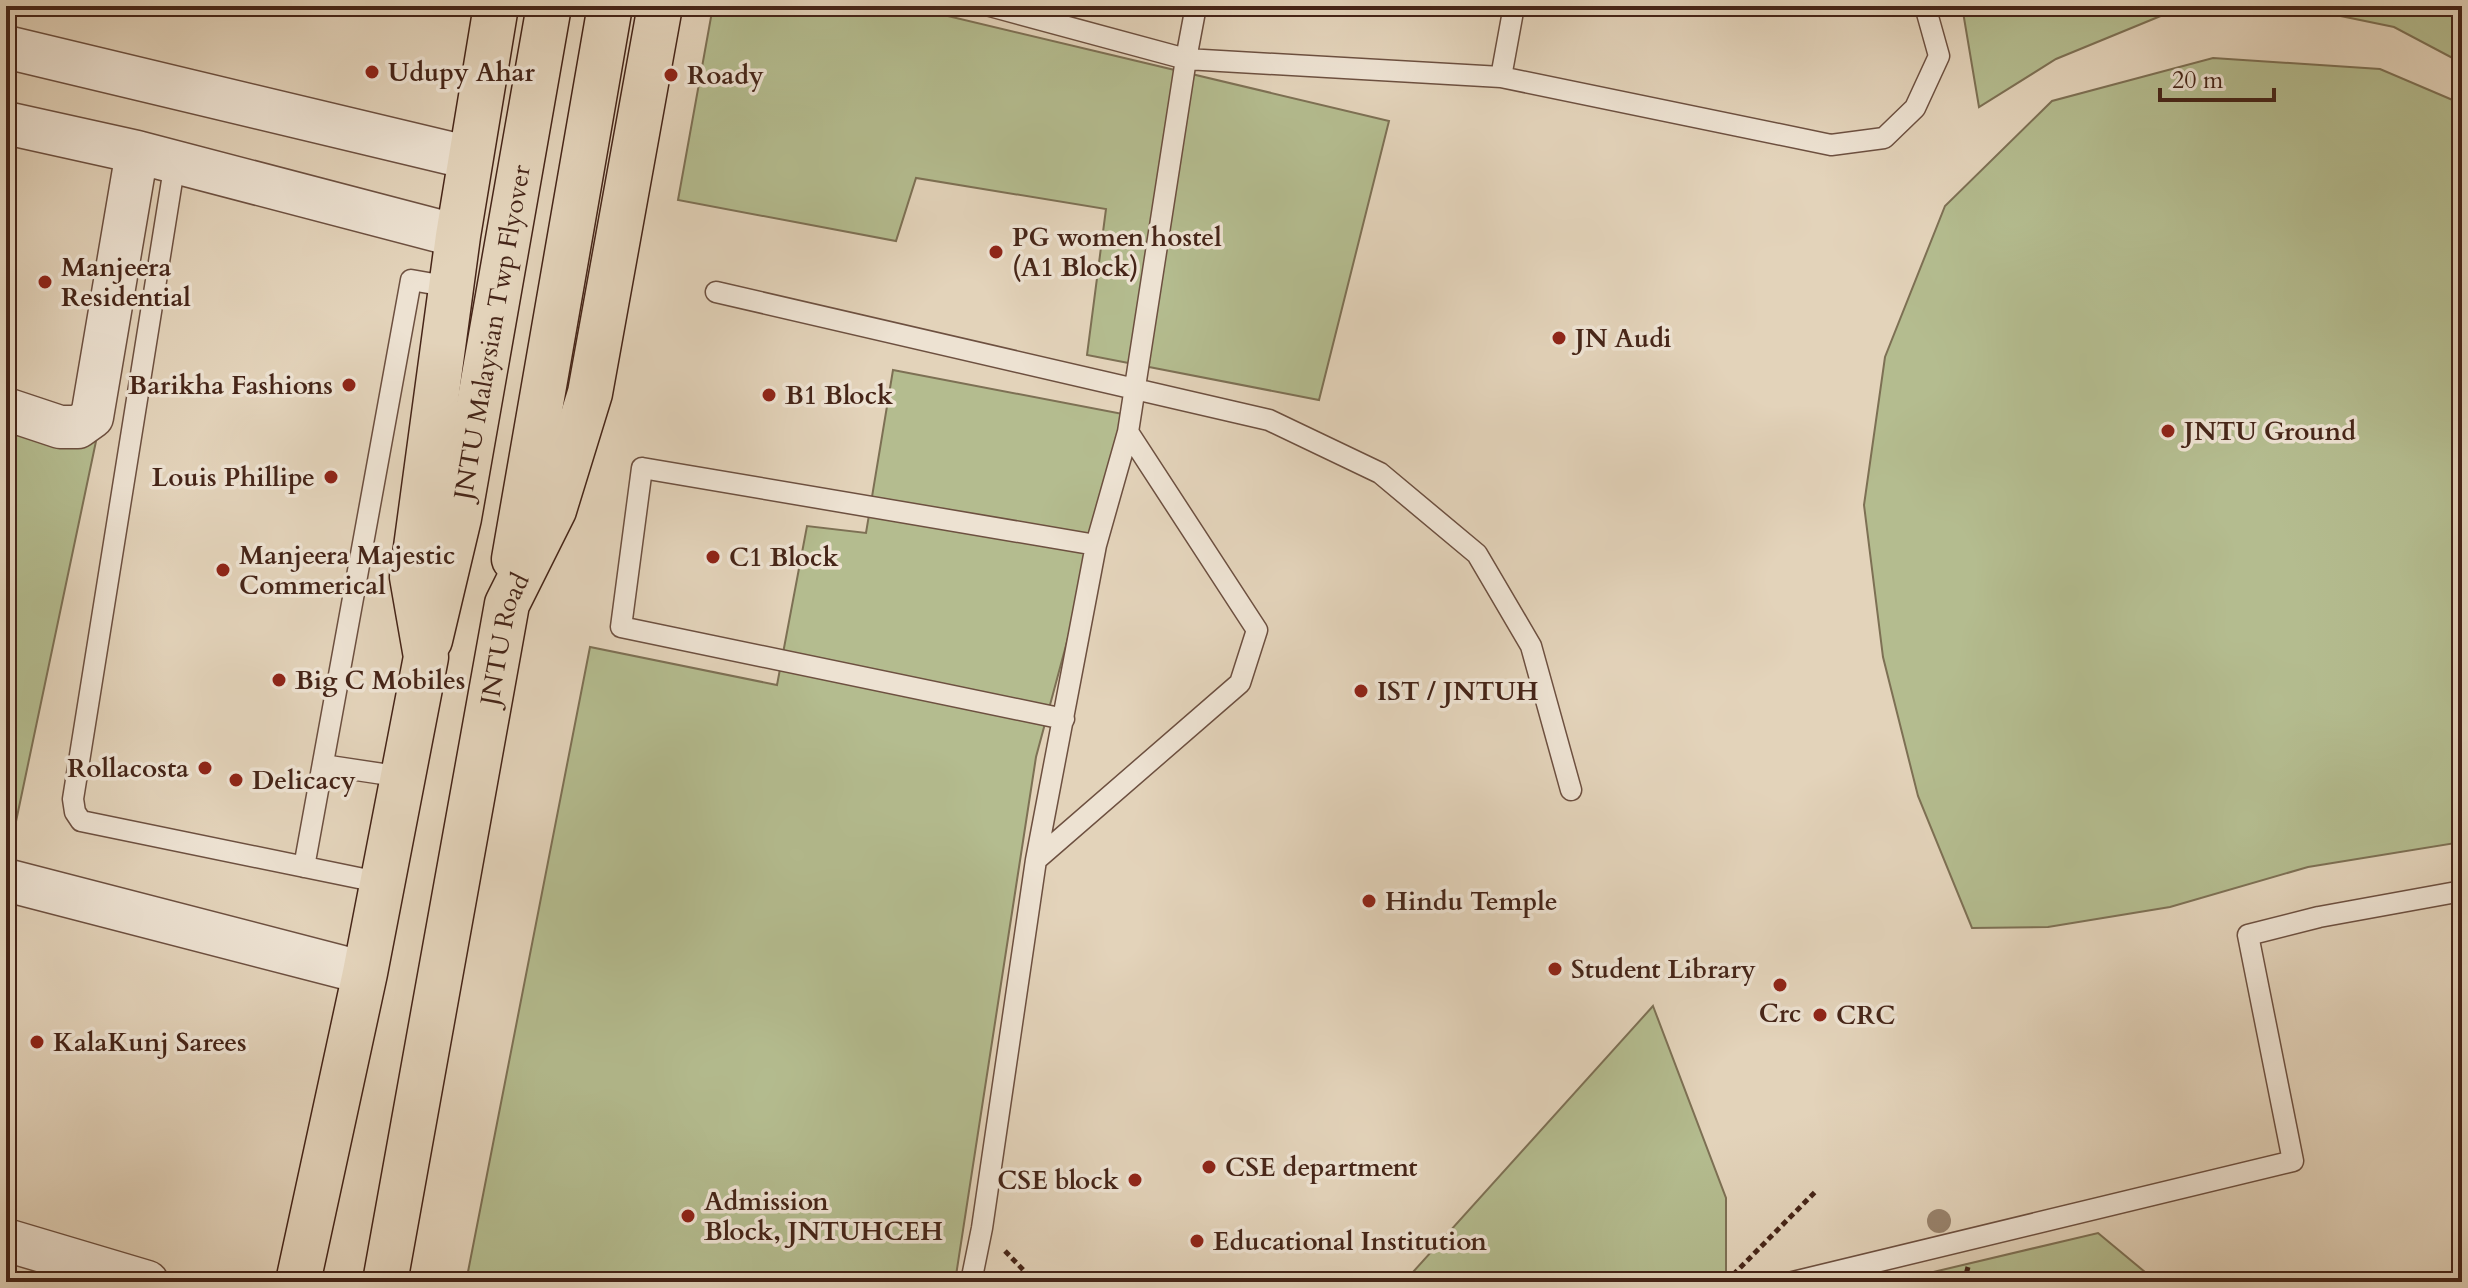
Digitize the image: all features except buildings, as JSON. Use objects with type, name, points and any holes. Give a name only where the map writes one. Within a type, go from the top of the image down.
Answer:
[{"type":"main road","points":[[298,1282],[365,973],[426,657],[412,577],[431,284],[458,236],[496,6]]},
{"type":"main road","name":"JNTU Malaysian Twp Flyover","points":[[426,657],[459,518],[549,6]]},
{"type":"main road","points":[[507,604],[610,6]]},
{"type":"main road","name":"JNTU Road","points":[[385,1282],[507,604],[554,510],[590,393],[660,6]]},
{"type":"street","points":[[6,47],[470,158]]},
{"type":"street","points":[[6,123],[156,157],[458,236]]},
{"type":"street","points":[[6,409],[60,427],[78,427],[92,417],[156,157]]},
{"type":"street","points":[[6,880],[365,973]]},
{"type":"street","points":[[6,1240],[147,1282]]},
{"type":"lane","points":[[990,6],[1186,59],[1501,77],[1831,145],[1884,138],[1915,108],[1939,56],[1925,6]]},
{"type":"lane","points":[[971,1282],[982,1228],[1036,860],[1096,545],[1128,432],[1196,6]]},
{"type":"lane","points":[[1501,77],[1514,6]]},
{"type":"lane","points":[[156,157],[73,799],[75,812],[81,821],[383,883]]},
{"type":"lane","points":[[304,867],[323,765],[431,284]]},
{"type":"lane","points":[[716,292],[1269,420],[1380,473],[1477,554],[1531,646],[1571,790]]},
{"type":"lane","points":[[1036,860],[1240,683],[1257,630],[1128,432]]},
{"type":"lane","points":[[1064,719],[621,627],[642,468],[1096,545]]},
{"type":"lane","points":[[323,765],[403,777]]},
{"type":"lane","points":[[1793,1282],[2293,1161],[2248,935],[2319,917],[2462,891]]},
{"type":"path","points":[[1726,1282],[1816,1191]]},
{"type":"green space","points":[[713,6],[906,6],[1389,121],[1319,400],[1087,355],[1106,209],[916,178],[896,241],[678,200]]},
{"type":"green space","points":[[1962,6],[2185,6],[2056,59],[1979,107]]},
{"type":"green space","points":[[2292,6],[2462,6],[2462,63],[2394,27]]},
{"type":"green space","name":"JNTU Ground","points":[[2213,58],[2380,69],[2462,104],[2462,842],[2308,867],[2170,907],[2048,927],[1972,928],[1918,796],[1883,657],[1864,505],[1885,357],[1945,206],[2052,101]]},
{"type":"green space","points":[[893,370],[1128,415],[1036,757],[955,1282],[466,1282],[590,647],[777,685],[807,526],[866,533]]},
{"type":"green space","points":[[6,400],[99,427],[10,850],[6,849]]},
{"type":"green space","points":[[1653,1006],[1726,1198],[1726,1282],[1404,1282]]},
{"type":"green space","points":[[2098,1233],[2157,1282],[1891,1282]]},
{"type":"place","name":"Udupy Ahar","points":[[372,72]]},
{"type":"place","name":"Roady","points":[[671,75]]},
{"type":"place","name":"PG women hostel (A1 Block)","points":[[996,252]]},
{"type":"place","name":"Manjeera Residential","points":[[45,282]]},
{"type":"place","name":"JN Audi","points":[[1559,338]]},
{"type":"place","name":"Barikha Fashions","points":[[349,385]]},
{"type":"place","name":"B1 Block","points":[[769,395]]},
{"type":"place","name":"JNTU Ground","points":[[2168,431]]},
{"type":"place","name":"Louis Phillipe","points":[[331,477]]},
{"type":"place","name":"C1 Block","points":[[713,557]]},
{"type":"place","name":"Manjeera Majestic Commerical","points":[[223,570]]},
{"type":"place","name":"Big C Mobiles","points":[[279,680]]},
{"type":"place","name":"IST / JNTUH","points":[[1361,691]]},
{"type":"place","name":"Rollacosta","points":[[205,768]]},
{"type":"place","name":"Delicacy","points":[[236,780]]},
{"type":"place","name":"Hindu Temple","points":[[1369,901]]},
{"type":"place","name":"Student Library","points":[[1555,969]]},
{"type":"place","name":"Crc","points":[[1780,985]]},
{"type":"place","name":"CRC","points":[[1820,1015]]},
{"type":"place","name":"KalaKunj Sarees","points":[[37,1042]]},
{"type":"place","name":"CSE department","points":[[1209,1167]]},
{"type":"place","name":"CSE block","points":[[1135,1180]]},
{"type":"place","name":"Admission Block, JNTUHCEH","points":[[688,1216]]},
{"type":"place","name":"Educational Institution","points":[[1197,1241]]}]
